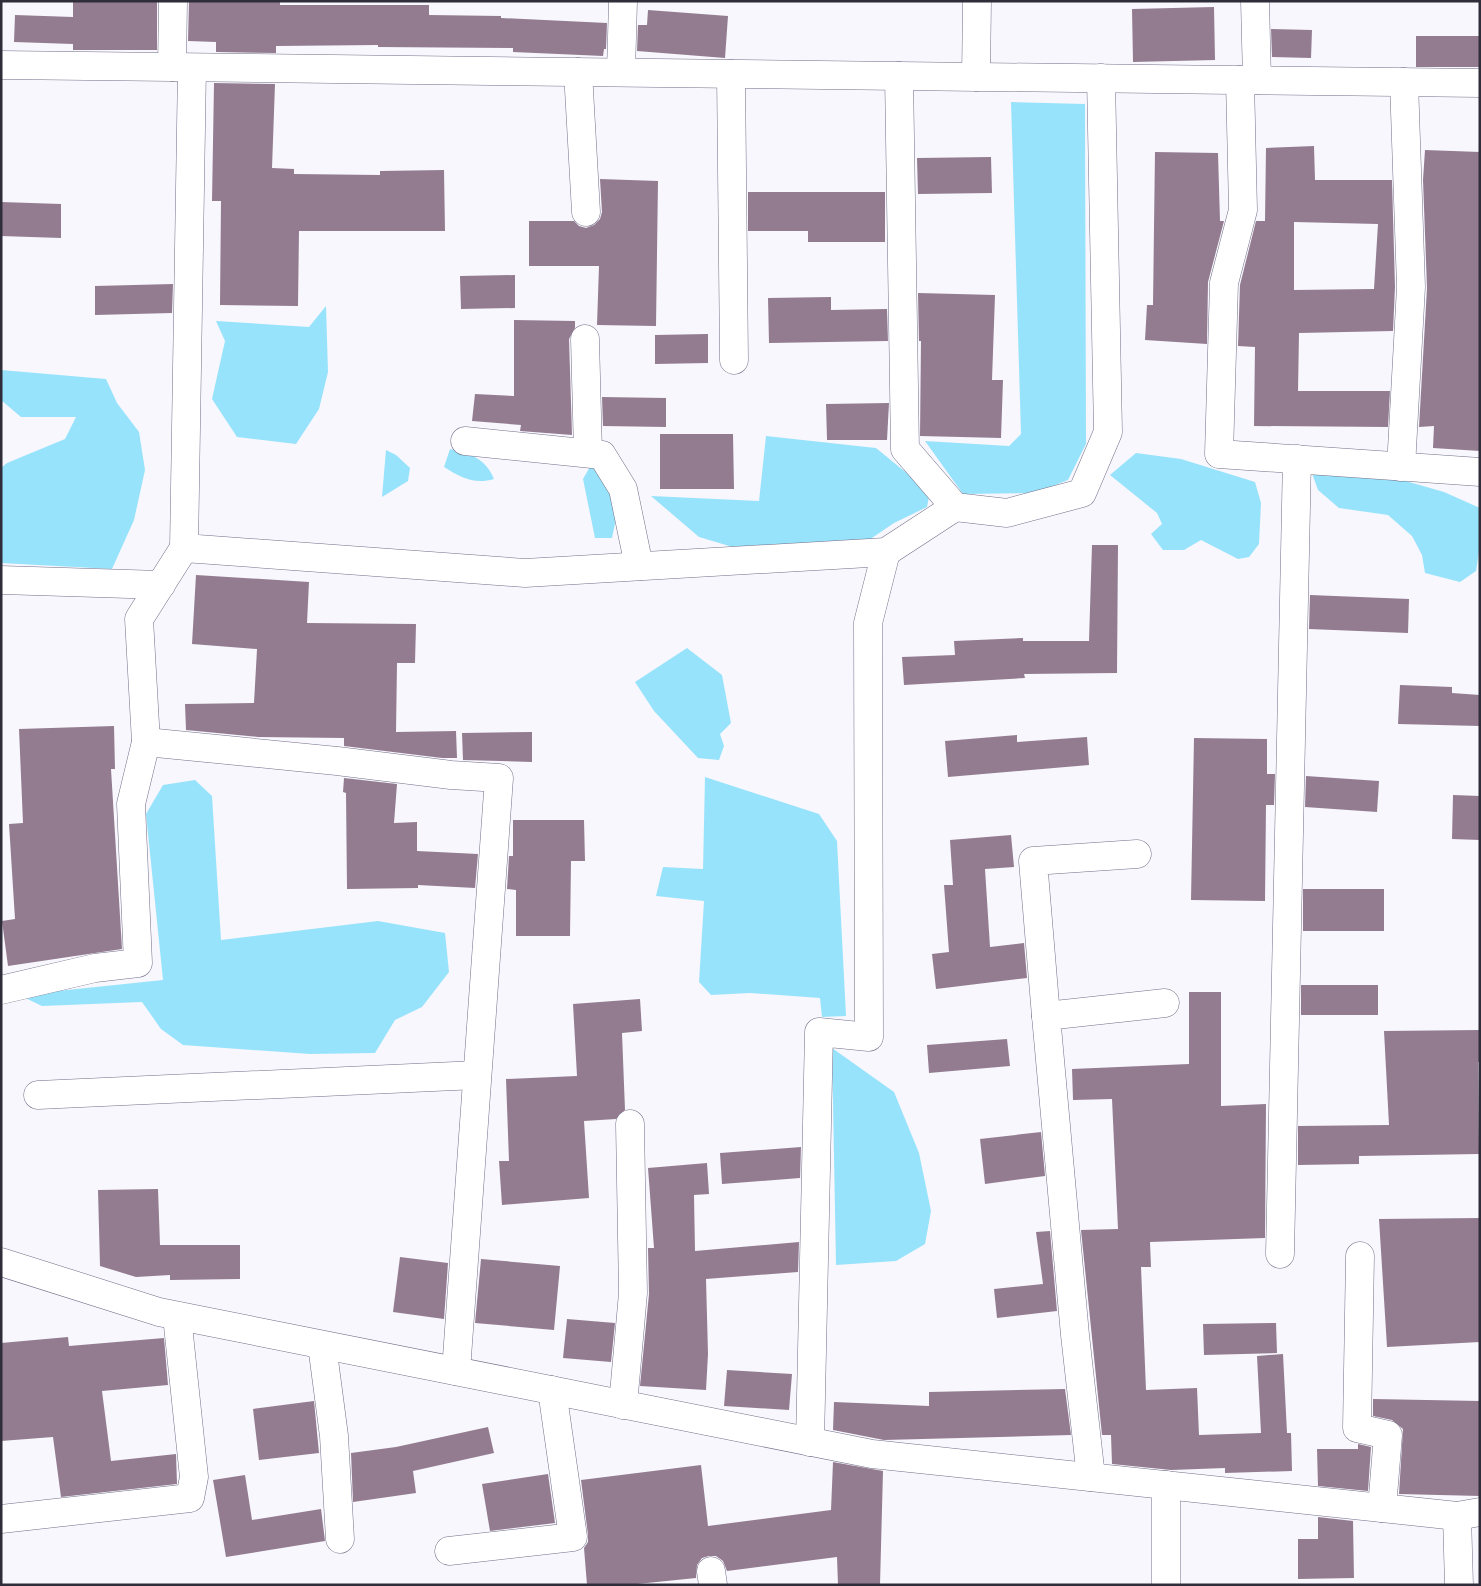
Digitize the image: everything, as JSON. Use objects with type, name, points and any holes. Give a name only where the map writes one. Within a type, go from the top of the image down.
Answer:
[{"type":"street","points":[[1,990],[95,968],[138,963],[131,804],[146,742],[139,620],[184,548],[182,67],[173,1]]},
{"type":"street","points":[[621,72],[624,1]]},
{"type":"street","points":[[976,77],[977,1]]},
{"type":"street","points":[[1255,1],[1248,80],[1243,210],[1224,283],[1219,454],[1480,472]]},
{"type":"street","points":[[1,65],[1480,83]]},
{"type":"street","points":[[578,72],[586,212]]},
{"type":"street","points":[[731,74],[734,360]]},
{"type":"street","points":[[899,76],[904,450],[955,507]]},
{"type":"street","points":[[184,548],[525,573],[886,552],[955,507],[1007,513],[1082,493],[1108,432],[1101,78]]},
{"type":"street","points":[[1401,467],[1411,287],[1404,82]]},
{"type":"street","points":[[585,340],[588,453]]},
{"type":"street","points":[[465,441],[602,455],[623,489],[639,566]]},
{"type":"street","points":[[1280,1254],[1297,459]]},
{"type":"street","points":[[810,1442],[819,1032],[869,1037],[868,623],[886,552]]},
{"type":"street","points":[[1,580],[161,585]]},
{"type":"street","points":[[146,742],[337,761],[451,775],[498,778],[456,1371]]},
{"type":"street","points":[[1091,1477],[1075,1336],[1033,861],[1137,854]]},
{"type":"street","points":[[1046,1016],[1165,1003]]},
{"type":"street","points":[[38,1095],[477,1075]]},
{"type":"street","points":[[623,1405],[633,1293],[630,1124]]},
{"type":"street","points":[[1360,1256],[1357,1428],[1388,1435],[1382,1508]]},
{"type":"street","points":[[1,1262],[177,1316],[872,1454],[1382,1508],[1468,1514],[1459,1585]]},
{"type":"street","points":[[1,1519],[190,1498],[194,1477],[177,1316]]},
{"type":"street","points":[[322,1345],[334,1436],[340,1539]]},
{"type":"street","points":[[449,1552],[573,1537],[552,1390]]},
{"type":"street","points":[[1166,1485],[1166,1585]]},
{"type":"water","points":[[1011,102],[1085,104],[1086,444],[1068,480],[1035,493],[963,494],[925,441],[1009,446],[1021,434]]},
{"type":"water","points":[[326,306],[328,372],[319,409],[296,444],[237,437],[212,399],[225,341],[216,321],[309,327]]},
{"type":"water","points":[[1,370],[106,379],[117,403],[139,432],[145,470],[134,520],[112,569],[1,563],[1,468],[7,463],[65,439],[76,417],[21,417],[1,400]]},
{"type":"water","points":[[766,436],[876,448],[930,492],[927,507],[894,523],[866,542],[819,542],[746,551],[699,537],[651,496],[759,501]]},
{"type":"water","points":[[450,449],[471,455],[482,462],[487,466],[494,479],[480,481],[468,479],[444,467]]},
{"type":"water","points":[[386,450],[396,455],[410,468],[408,481],[382,497]]},
{"type":"water","points":[[1136,453],[1181,459],[1255,482],[1261,503],[1259,544],[1249,557],[1238,559],[1201,540],[1184,550],[1163,550],[1151,534],[1162,524],[1157,513],[1110,475]]},
{"type":"water","points":[[591,465],[601,467],[617,514],[612,538],[595,538],[583,479]]},
{"type":"water","points":[[1310,468],[1388,476],[1444,492],[1480,508],[1480,546],[1476,571],[1460,582],[1425,573],[1422,555],[1412,536],[1388,515],[1339,508],[1318,490]]},
{"type":"water","points":[[687,648],[722,675],[731,723],[720,734],[724,746],[719,760],[698,758],[654,711],[635,682]]},
{"type":"water","points":[[705,777],[819,814],[837,841],[846,1016],[822,1017],[820,998],[750,993],[711,995],[699,982],[704,901],[656,896],[663,867],[703,869]]},
{"type":"water","points":[[195,780],[212,796],[221,940],[378,921],[445,933],[449,972],[422,1007],[395,1020],[375,1053],[310,1054],[183,1045],[161,1029],[142,1002],[42,1006],[19,995],[163,980],[146,814],[163,785]]},
{"type":"water","points":[[832,1048],[894,1092],[919,1153],[931,1211],[925,1244],[896,1261],[836,1265]]},
{"type":"building","points":[[73,1],[157,1],[157,50],[73,50],[73,44],[14,42],[15,15],[73,17]]},
{"type":"building","points":[[189,1],[280,1],[280,5],[429,5],[429,15],[501,16],[501,18],[607,23],[606,49],[604,49],[603,56],[513,52],[513,48],[378,47],[378,45],[276,46],[276,53],[216,52],[216,42],[188,41]]},
{"type":"building","points":[[1214,7],[1215,60],[1133,62],[1132,9]]},
{"type":"building","points":[[648,10],[728,16],[725,58],[637,51],[638,25],[647,25]]},
{"type":"building","points":[[1271,29],[1312,30],[1311,58],[1272,57]]},
{"type":"building","points":[[1416,36],[1480,36],[1480,67],[1416,67]]},
{"type":"building","points":[[214,83],[275,84],[272,168],[294,169],[294,174],[380,175],[380,171],[444,170],[445,231],[299,231],[298,306],[220,305],[221,201],[212,201]]},
{"type":"building","points":[[1314,146],[1315,180],[1392,180],[1395,287],[1393,331],[1299,333],[1298,391],[1390,391],[1388,427],[1254,426],[1255,347],[1238,346],[1240,285],[1256,221],[1265,221],[1266,148]],"holes":[[[1294,222],[1378,224],[1374,289],[1294,290]]]},
{"type":"building","points":[[1425,150],[1480,152],[1480,451],[1433,448],[1434,426],[1419,427],[1427,288],[1423,180]]},
{"type":"building","points":[[1155,152],[1218,153],[1220,221],[1224,221],[1208,282],[1207,344],[1145,340],[1147,305],[1153,305]]},
{"type":"building","points":[[991,157],[992,193],[918,194],[917,158]]},
{"type":"building","points":[[600,179],[658,181],[656,326],[597,325],[599,266],[529,266],[529,221],[574,221],[579,226],[586,228],[594,225],[600,219],[602,212]]},
{"type":"building","points":[[748,192],[885,192],[885,242],[808,242],[808,231],[748,231]]},
{"type":"building","points":[[1,202],[61,204],[61,238],[1,236]]},
{"type":"building","points":[[515,275],[515,308],[461,309],[460,276]]},
{"type":"building","points":[[173,284],[172,313],[95,315],[95,286]]},
{"type":"building","points":[[918,293],[995,295],[992,380],[1003,380],[1001,438],[920,436],[921,341],[919,341]]},
{"type":"building","points":[[831,297],[831,310],[887,309],[888,341],[769,343],[768,298]]},
{"type":"building","points":[[514,320],[575,321],[575,328],[569,339],[572,435],[520,431],[521,425],[472,421],[475,394],[514,396]]},
{"type":"building","points":[[708,334],[708,363],[655,364],[655,335]]},
{"type":"building","points":[[602,397],[666,398],[666,427],[603,426]]},
{"type":"building","points":[[889,403],[887,440],[827,440],[826,404]]},
{"type":"building","points":[[660,434],[733,434],[734,489],[660,489]]},
{"type":"building","points":[[1092,545],[1118,545],[1117,673],[1024,674],[1025,678],[904,685],[902,657],[955,655],[954,641],[1023,638],[1023,641],[1089,641]]},
{"type":"building","points":[[196,575],[309,582],[307,623],[416,624],[415,663],[397,663],[396,732],[456,731],[457,758],[442,758],[344,746],[344,738],[258,737],[186,730],[185,704],[254,703],[257,649],[192,644]]},
{"type":"building","points":[[1310,595],[1409,599],[1408,633],[1309,629]]},
{"type":"building","points":[[1400,685],[1452,687],[1452,693],[1480,695],[1480,726],[1398,724]]},
{"type":"building","points":[[114,726],[115,769],[111,769],[122,949],[8,966],[2,921],[15,919],[9,824],[23,823],[19,729]]},
{"type":"building","points":[[532,732],[532,762],[463,760],[462,733]]},
{"type":"building","points":[[1017,735],[1017,742],[1087,737],[1089,765],[948,777],[945,741]]},
{"type":"building","points":[[1194,738],[1267,739],[1267,774],[1275,774],[1274,805],[1266,805],[1265,901],[1191,900]]},
{"type":"building","points":[[1306,776],[1379,781],[1377,812],[1305,807]]},
{"type":"building","points":[[344,778],[397,784],[394,823],[417,822],[417,851],[478,854],[475,888],[418,885],[418,888],[347,889],[346,793],[343,792]]},
{"type":"building","points":[[1453,795],[1480,796],[1480,840],[1452,839]]},
{"type":"building","points":[[513,820],[584,820],[585,861],[571,861],[570,936],[516,936],[516,890],[507,889],[509,856],[513,856]]},
{"type":"building","points":[[1011,835],[1014,867],[985,869],[990,947],[1024,943],[1027,978],[936,989],[932,954],[949,952],[944,885],[953,885],[950,840]]},
{"type":"building","points":[[1303,889],[1384,889],[1384,931],[1303,931]]},
{"type":"building","points":[[1301,985],[1378,985],[1378,1015],[1301,1015]]},
{"type":"building","points":[[1189,992],[1221,992],[1221,1106],[1266,1104],[1265,1238],[1150,1242],[1151,1267],[1141,1267],[1146,1390],[1197,1388],[1199,1435],[1261,1433],[1257,1356],[1283,1354],[1287,1433],[1291,1433],[1292,1471],[1225,1473],[1225,1468],[1171,1470],[1112,1464],[1111,1435],[1102,1435],[1081,1230],[1118,1229],[1112,1099],[1073,1100],[1072,1069],[1189,1064]]},
{"type":"building","points":[[640,999],[642,1031],[622,1033],[625,1110],[616,1119],[584,1121],[589,1198],[502,1205],[499,1161],[509,1161],[506,1079],[577,1076],[573,1004]]},
{"type":"building","points":[[1480,1030],[1480,1062],[1478,1062],[1479,1154],[1359,1156],[1359,1164],[1298,1165],[1298,1126],[1389,1125],[1384,1031]]},
{"type":"building","points":[[1007,1039],[1010,1066],[929,1073],[927,1045]]},
{"type":"building","points":[[1041,1132],[1045,1176],[985,1184],[980,1139]]},
{"type":"building","points":[[801,1147],[800,1178],[722,1184],[720,1153]]},
{"type":"building","points":[[707,1163],[709,1194],[694,1195],[695,1251],[799,1242],[798,1272],[706,1279],[708,1354],[706,1390],[640,1386],[649,1294],[648,1248],[654,1248],[648,1168]]},
{"type":"building","points":[[158,1189],[160,1245],[240,1245],[240,1279],[170,1280],[170,1275],[136,1277],[100,1266],[98,1190]]},
{"type":"building","points":[[1480,1218],[1480,1342],[1387,1347],[1379,1219]]},
{"type":"building","points":[[1050,1231],[1057,1311],[997,1318],[994,1289],[1043,1284],[1036,1232]]},
{"type":"building","points":[[400,1257],[448,1263],[444,1319],[393,1312]]},
{"type":"building","points":[[481,1259],[560,1266],[554,1330],[475,1323]]},
{"type":"building","points":[[567,1319],[615,1323],[611,1362],[563,1358]]},
{"type":"building","points":[[1276,1323],[1277,1353],[1204,1355],[1203,1324]]},
{"type":"building","points":[[68,1337],[69,1346],[164,1338],[168,1385],[102,1391],[111,1461],[176,1454],[177,1484],[61,1497],[53,1437],[1,1441],[1,1343]]},
{"type":"building","points":[[727,1370],[792,1374],[789,1410],[724,1406]]},
{"type":"building","points":[[1065,1389],[1071,1435],[884,1440],[833,1430],[834,1402],[929,1406],[929,1392]]},
{"type":"building","points":[[1373,1399],[1480,1401],[1480,1496],[1399,1494],[1403,1429],[1392,1420],[1373,1416]]},
{"type":"building","points":[[314,1401],[319,1453],[259,1460],[253,1409]]},
{"type":"building","points":[[488,1427],[494,1453],[413,1471],[416,1493],[353,1502],[351,1453],[396,1447]]},
{"type":"building","points":[[1358,1444],[1371,1447],[1368,1491],[1318,1486],[1317,1449],[1358,1449]]},
{"type":"building","points":[[833,1462],[883,1471],[880,1585],[838,1585],[837,1557],[727,1571],[723,1561],[716,1556],[709,1556],[702,1558],[697,1565],[696,1578],[627,1585],[587,1585],[584,1548],[588,1542],[588,1535],[581,1480],[701,1465],[708,1526],[831,1510]]},
{"type":"building","points":[[548,1474],[555,1523],[490,1531],[482,1484]]},
{"type":"building","points":[[245,1475],[252,1520],[321,1509],[325,1541],[226,1557],[213,1480]]},
{"type":"building","points":[[1318,1517],[1353,1521],[1354,1578],[1298,1579],[1298,1539],[1318,1539]]}]
